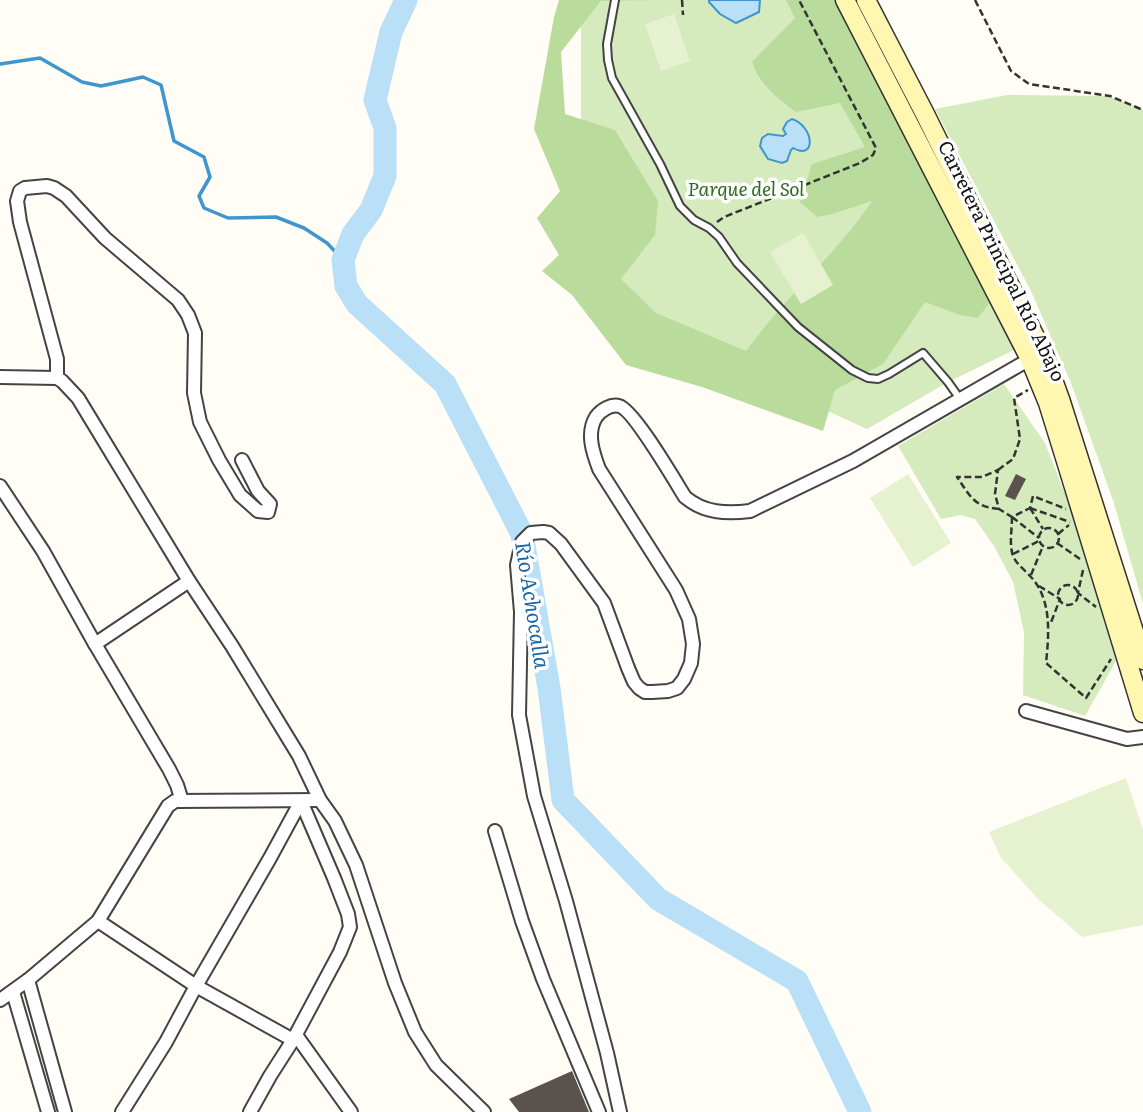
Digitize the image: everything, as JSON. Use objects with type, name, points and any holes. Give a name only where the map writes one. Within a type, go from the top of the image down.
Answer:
[{"type":"main road","name":"Carretera Principal Río Abajo","points":[[845,0],[1060,399],[1143,660]]},
{"type":"main road","name":"Carretera Principal Río Abajo","points":[[866,0],[925,114],[1037,357],[1040,383],[1143,713]]},
{"type":"street","points":[[57,378],[57,359],[16,201],[20,191],[40,186],[54,188],[66,196],[105,237],[178,300],[195,333],[194,393],[200,422],[240,495],[258,511],[268,512],[270,504],[258,491],[242,460]]},
{"type":"street","points":[[621,1112],[569,914],[534,796],[519,715],[522,612],[517,565],[522,542],[536,532],[549,533],[561,544],[604,603],[628,668],[639,688],[645,692],[677,688],[691,663],[689,619],[676,590],[598,469],[592,447],[592,433],[594,420],[600,412],[619,405],[625,409],[640,427],[685,497],[693,504],[708,510],[737,513],[750,511],[853,461],[1037,357]]},
{"type":"street","points":[[0,377],[57,378],[78,398],[189,581],[233,646],[299,756],[320,800],[335,821],[356,865],[395,983],[415,1031],[436,1065],[484,1112]]},
{"type":"street","points":[[0,486],[43,551],[169,769],[181,801]]},
{"type":"street","points":[[95,644],[189,581]]},
{"type":"street","points":[[1026,711],[1127,740],[1143,737]]},
{"type":"street","points":[[0,1000],[98,921],[168,806],[176,801],[320,800]]},
{"type":"street","points":[[122,1112],[166,1042],[301,801]]},
{"type":"street","points":[[250,1112],[295,1038],[340,952],[350,927],[348,914],[334,878],[301,801]]},
{"type":"street","points":[[495,831],[543,979],[599,1112]]},
{"type":"street","points":[[98,921],[196,986],[295,1038],[351,1112]]},
{"type":"street","points":[[28,980],[65,1112]]},
{"type":"street","points":[[13,992],[48,1112]]},
{"type":"lane","points":[[615,0],[607,44],[612,78],[680,206],[694,220],[719,237],[737,263],[798,327],[852,370],[868,378],[878,379],[923,353],[960,400]]},
{"type":"path","points":[[682,0],[684,15]]},
{"type":"path","points":[[709,228],[724,216],[860,163],[873,155],[876,148],[799,0]]},
{"type":"path","points":[[975,0],[1011,71],[1029,84],[1110,96],[1143,110]]},
{"type":"path","points":[[1040,383],[1013,398],[1020,439],[1013,459],[982,477],[957,477],[971,498],[986,508],[999,509],[1012,517],[1039,539],[1043,546]]},
{"type":"path","points":[[998,470],[995,494],[999,509]]},
{"type":"path","points":[[1044,530],[1030,508],[1033,496],[1067,509],[1072,523]]},
{"type":"path","points":[[1012,517],[1030,508],[1072,523]]},
{"type":"path","points":[[1012,517],[1011,547],[1014,559],[1036,584],[1049,628]]},
{"type":"path","points":[[1057,534],[1072,523]]},
{"type":"path","points":[[1044,530],[1053,530],[1057,534],[1057,543]]},
{"type":"path","points":[[1013,554],[1039,539],[1044,530]]},
{"type":"path","points":[[1043,546],[1052,547],[1057,543]]},
{"type":"path","points":[[1057,543],[1085,562]]},
{"type":"path","points":[[1031,576],[1043,546]]},
{"type":"path","points":[[1080,549],[1089,575]]},
{"type":"path","points":[[1036,584],[1067,604],[1073,603],[1077,599],[1085,562]]},
{"type":"path","points":[[1097,599],[1101,611],[1072,586],[1065,586],[1059,593],[1049,628],[1046,663],[1086,698],[1112,657]]},
{"type":"green space","points":[[559,0],[660,0],[601,1],[561,52],[565,114],[615,130],[658,201],[655,235],[621,279],[656,313],[746,351],[858,221],[872,201],[817,217],[800,202],[812,164],[865,147],[840,103],[796,112],[770,90],[755,70],[752,62],[795,18],[786,0],[836,0],[991,301],[978,318],[960,315],[925,302],[883,364],[835,390],[823,431],[702,387],[626,365],[572,295],[542,271],[559,255],[537,218],[560,191],[534,129]]},
{"type":"green space","name":"Parque del Sol","points":[[581,0],[836,0],[938,189],[1014,350],[948,382],[867,429],[572,295],[581,133]]},
{"type":"green space","points":[[674,14],[690,61],[661,71],[645,24]]},
{"type":"green space","points":[[1007,95],[1107,96],[1143,109],[1143,604],[1113,500],[1071,383],[1031,291],[935,109]]},
{"type":"green space","points":[[803,233],[833,285],[801,304],[770,252]]},
{"type":"green space","points":[[1004,384],[1045,443],[1073,514],[1104,607],[1116,661],[1085,716],[1023,695],[1024,632],[1013,582],[994,546],[975,519],[961,515],[941,519],[898,446]]},
{"type":"green space","points":[[908,474],[951,543],[913,567],[870,498]]},
{"type":"green space","points":[[1126,778],[1143,830],[1143,925],[1082,937],[1039,900],[1001,858],[989,832]]},
{"type":"water","points":[[709,0],[760,0],[759,12],[736,23],[720,14]]},
{"type":"water","points":[[792,119],[805,129],[810,141],[809,147],[801,151],[793,148],[787,161],[782,163],[768,159],[760,146],[762,138],[768,134],[783,136],[786,134],[783,129]]},
{"type":"building","points":[[1016,474],[1026,479],[1015,500],[1005,496]]},
{"type":"building","points":[[572,1071],[589,1112],[519,1112],[509,1099]]},
{"type":"waterway","name":"Río Achocalla","points":[[406,0],[391,32],[375,100],[385,128],[385,176],[371,210],[353,234],[343,260],[346,286],[357,304],[445,384],[522,534],[549,688],[563,800],[658,899],[797,981],[860,1112]]},
{"type":"waterway","points":[[0,64],[40,58],[82,82],[101,86],[143,77],[161,85],[174,141],[204,157],[210,177],[199,196],[204,208],[228,218],[276,217],[304,228],[327,243],[343,260]]}]
